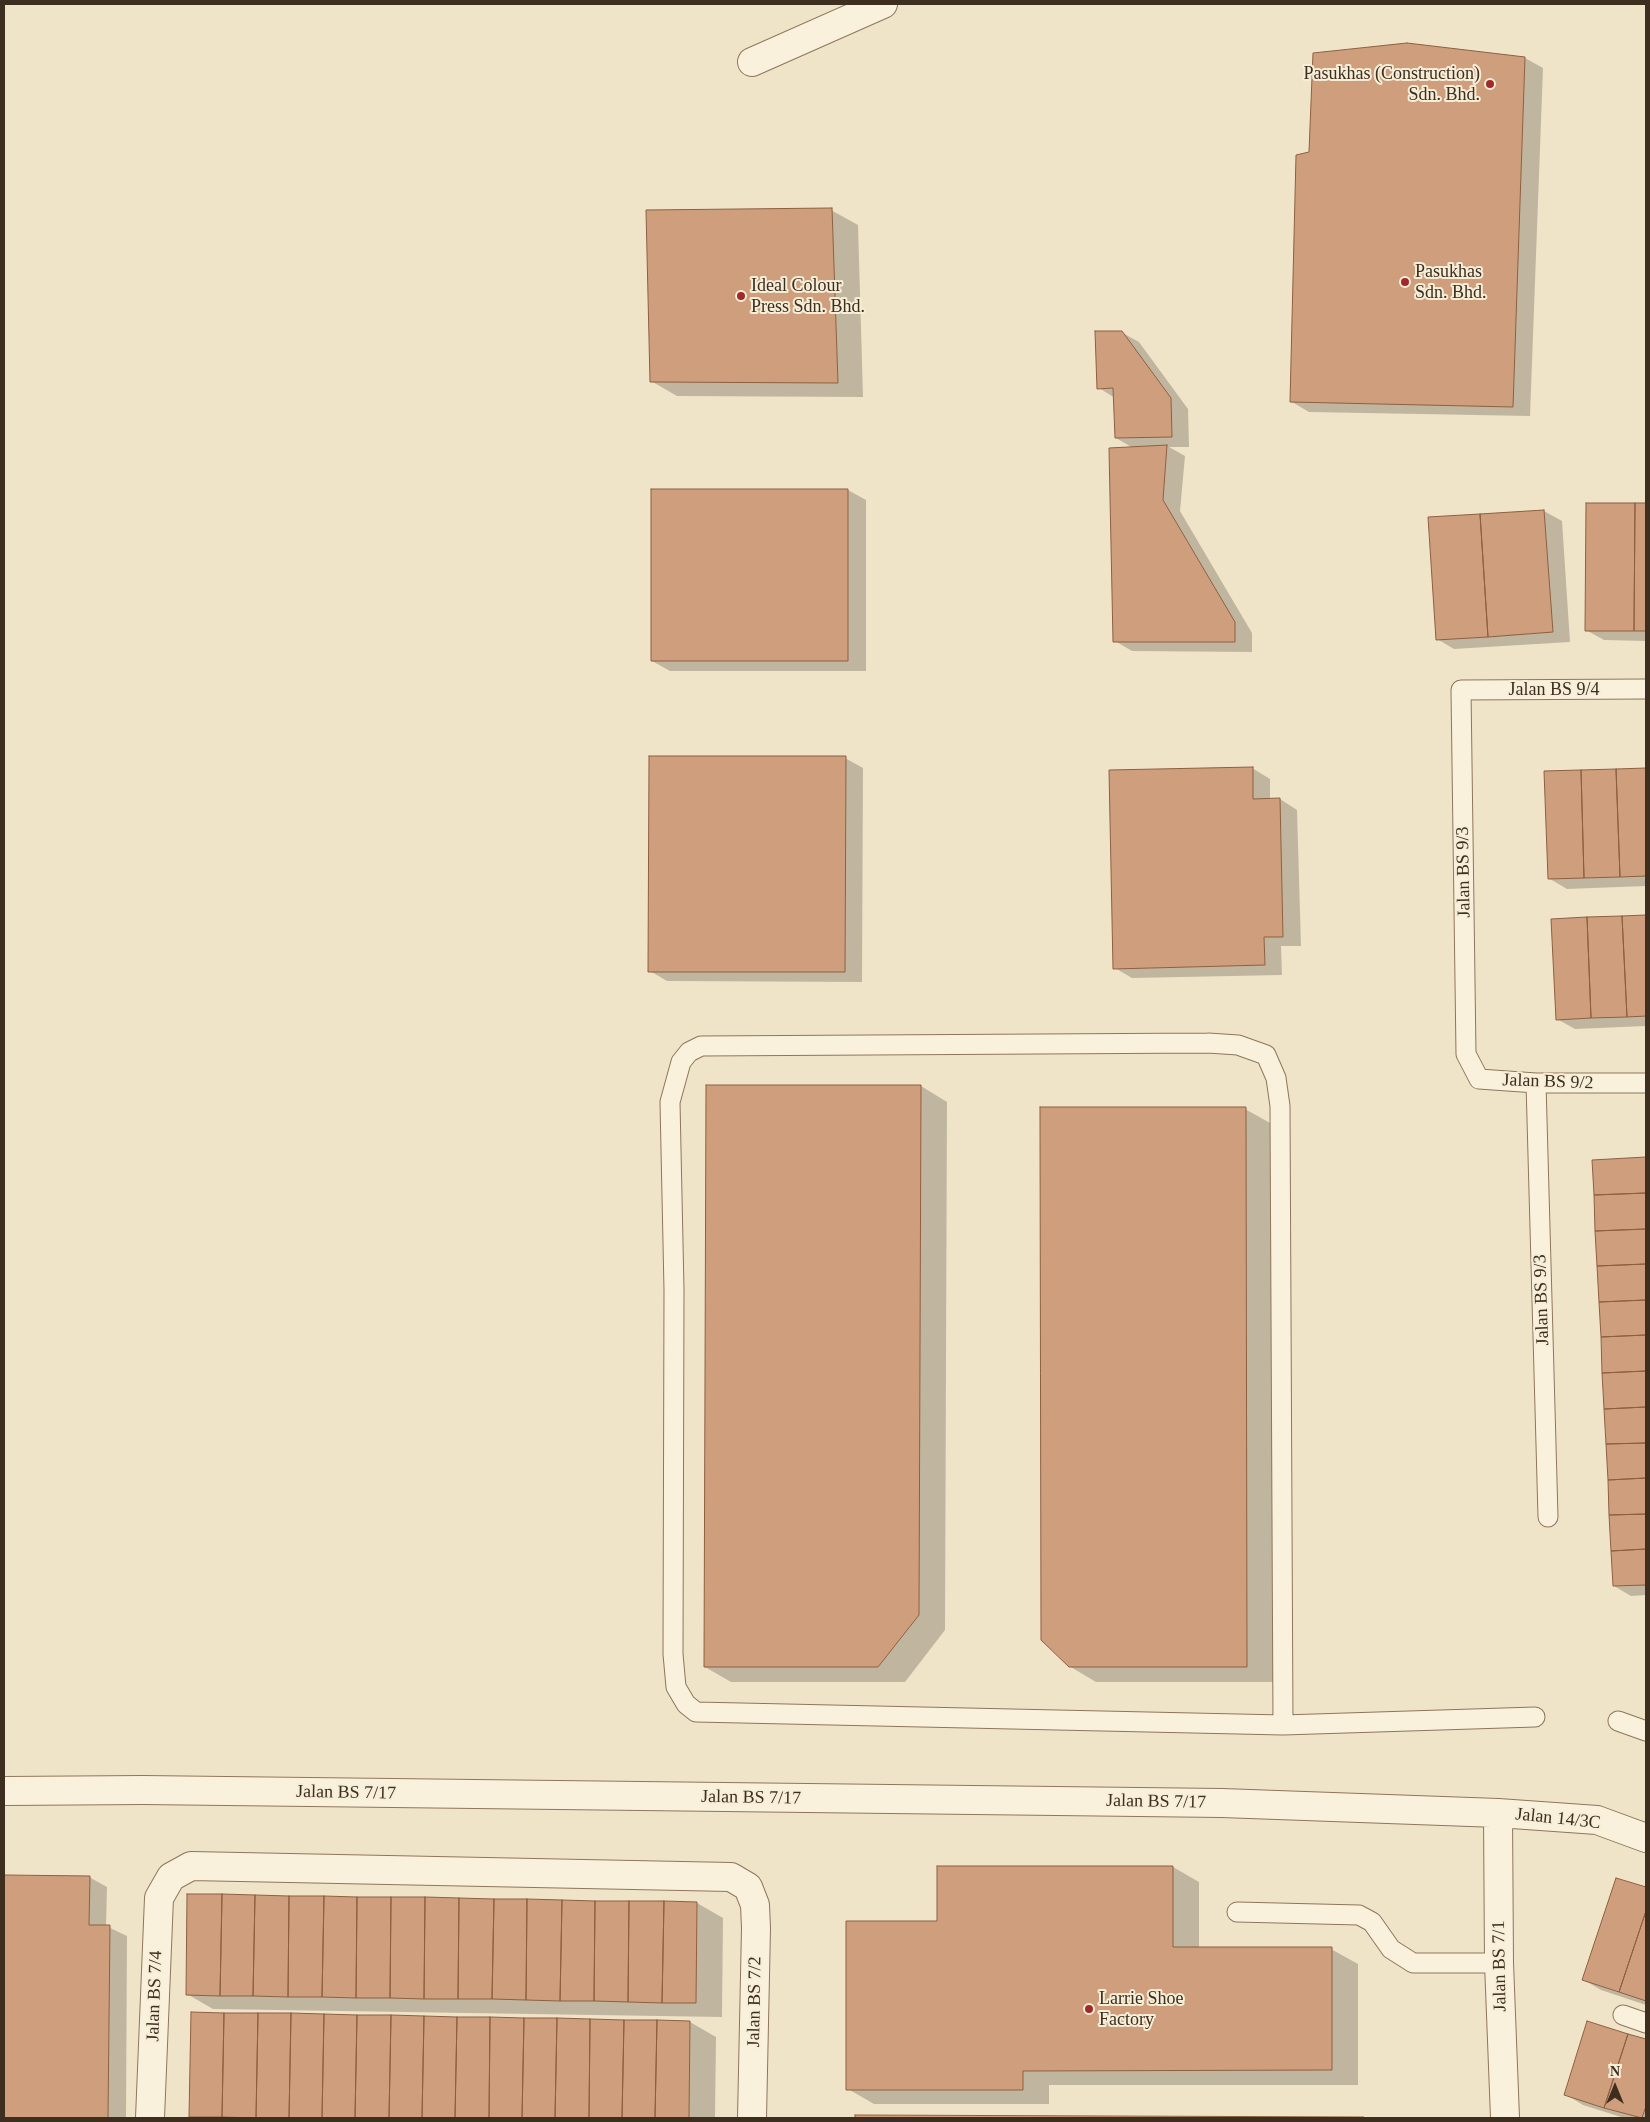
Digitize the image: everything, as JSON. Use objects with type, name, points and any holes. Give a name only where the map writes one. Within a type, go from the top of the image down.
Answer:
[{"type":"street","points":[[752,62],[883,4]]},
{"type":"street","name":"Jalan BS 7/17","points":[[4,1791],[143,1790],[1222,1803],[1498,1813]]},
{"type":"street","name":"Jalan 14/3C","points":[[1498,1813],[1597,1820],[1646,1838]]},
{"type":"street","name":"Jalan BS 7/1","points":[[1498,1813],[1499,1963],[1505,2118]]},
{"type":"street","name":"Jalan BS 7/4","points":[[150,2118],[159,1898],[171,1876],[191,1866],[730,1876],[748,1887]]},
{"type":"street","name":"Jalan BS 7/2","points":[[748,1887],[755,1905],[756,1928],[752,2118]]},
{"type":"lane","name":"Jalan BS 9/4","points":[[1461,690],[1646,689]]},
{"type":"lane","name":"Jalan BS 9/3","points":[[1461,690],[1466,1054]]},
{"type":"lane","points":[[1283,1725],[1280,1106],[1276,1078],[1266,1055],[1238,1045],[1208,1043],[701,1046],[689,1052],[681,1062],[670,1102],[674,1290],[672,1654],[676,1687],[686,1704],[696,1712],[1283,1725],[1535,1718]]},
{"type":"lane","name":"Jalan BS 9/2","points":[[1466,1054],[1479,1079],[1536,1083],[1646,1083]]},
{"type":"lane","name":"Jalan BS 9/3","points":[[1536,1083],[1548,1517]]},
{"type":"lane","points":[[1618,1721],[1646,1731]]},
{"type":"lane","points":[[1237,1912],[1358,1914],[1372,1922],[1391,1949],[1413,1963],[1499,1963]]},
{"type":"lane","points":[[1623,2015],[1646,2023]]},
{"type":"building","name":"Pasukhas Sdn. Bhd.","points":[[1407,43],[1525,57],[1513,407],[1290,402],[1296,155],[1309,152],[1313,53]]},
{"type":"building","name":"Ideal Colour Press Sdn. Bhd.","points":[[832,208],[838,383],[650,382],[646,210]]},
{"type":"building","points":[[1095,331],[1122,331],[1171,398],[1172,437],[1115,438],[1113,388],[1097,389]]},
{"type":"building","points":[[1167,445],[1163,500],[1235,622],[1235,642],[1113,642],[1109,448]]},
{"type":"building","points":[[651,489],[848,489],[848,661],[651,661]]},
{"type":"building","points":[[1586,503],[1635,503],[1634,631],[1585,631]]},
{"type":"building","points":[[1635,503],[1646,503],[1646,631],[1634,631]]},
{"type":"building","points":[[1544,510],[1553,632],[1488,637],[1480,514]]},
{"type":"building","points":[[1480,514],[1488,637],[1436,640],[1428,517]]},
{"type":"building","points":[[649,756],[846,756],[845,972],[648,972]]},
{"type":"building","points":[[1253,767],[1253,799],[1280,798],[1283,937],[1264,937],[1265,965],[1113,969],[1109,770]]},
{"type":"building","points":[[1646,768],[1646,876],[1620,877],[1616,769]]},
{"type":"building","points":[[1616,769],[1620,877],[1584,878],[1581,770]]},
{"type":"building","points":[[1581,770],[1584,878],[1548,879],[1544,771]]},
{"type":"building","points":[[1646,915],[1646,1016],[1627,1017],[1622,916]]},
{"type":"building","points":[[1622,916],[1627,1017],[1591,1018],[1587,917]]},
{"type":"building","points":[[1587,917],[1591,1018],[1556,1020],[1551,919]]},
{"type":"building","points":[[706,1085],[921,1085],[919,1615],[878,1667],[704,1667]]},
{"type":"building","points":[[1040,1107],[1246,1107],[1247,1667],[1069,1667],[1041,1640]]},
{"type":"building","points":[[1646,1157],[1646,1193],[1594,1195],[1592,1160]]},
{"type":"building","points":[[1646,1193],[1646,1229],[1595,1231],[1594,1195]]},
{"type":"building","points":[[1646,1229],[1646,1264],[1597,1266],[1595,1231]]},
{"type":"building","points":[[1646,1264],[1646,1300],[1599,1302],[1597,1266]]},
{"type":"building","points":[[1646,1300],[1646,1335],[1601,1337],[1599,1302]]},
{"type":"building","points":[[1646,1335],[1646,1371],[1602,1373],[1601,1337]]},
{"type":"building","points":[[1646,1371],[1646,1407],[1604,1409],[1602,1373]]},
{"type":"building","points":[[1646,1407],[1646,1443],[1606,1444],[1604,1409]]},
{"type":"building","points":[[1646,1443],[1646,1478],[1608,1480],[1606,1444]]},
{"type":"building","points":[[1646,1478],[1646,1514],[1609,1515],[1608,1480]]},
{"type":"building","points":[[1646,1514],[1646,1549],[1611,1551],[1609,1515]]},
{"type":"building","points":[[1646,1549],[1646,1585],[1613,1586],[1611,1551]]},
{"type":"building","name":"Larrie Shoe Factory","points":[[937,1866],[1173,1866],[1173,1947],[1332,1947],[1332,2070],[1023,2071],[1023,2090],[846,2090],[846,1921],[937,1921]]},
{"type":"building","points":[[4,1875],[90,1876],[89,1925],[110,1925],[108,2118],[4,2118]]},
{"type":"building","points":[[1616,1878],[1646,1887],[1646,1911],[1619,1992],[1582,1980]]},
{"type":"building","points":[[187,1894],[222,1894],[220,1996],[186,1995]]},
{"type":"building","points":[[222,1894],[255,1895],[253,1996],[220,1996]]},
{"type":"building","points":[[255,1895],[289,1896],[288,1997],[253,1996]]},
{"type":"building","points":[[289,1896],[324,1896],[322,1997],[288,1997]]},
{"type":"building","points":[[324,1896],[357,1897],[356,1998],[322,1997]]},
{"type":"building","points":[[357,1897],[391,1897],[390,1998],[356,1998]]},
{"type":"building","points":[[391,1897],[425,1897],[424,1999],[390,1998]]},
{"type":"building","points":[[425,1897],[459,1898],[458,1999],[424,1999]]},
{"type":"building","points":[[459,1898],[494,1899],[492,1999],[458,1999]]},
{"type":"building","points":[[494,1899],[527,1899],[526,2000],[492,1999]]},
{"type":"building","points":[[527,1899],[562,1900],[560,2001],[526,2000]]},
{"type":"building","points":[[562,1900],[595,1901],[594,2001],[560,2001]]},
{"type":"building","points":[[595,1901],[629,1901],[628,2002],[594,2001]]},
{"type":"building","points":[[629,1901],[664,1901],[662,2003],[628,2002]]},
{"type":"building","points":[[664,1901],[697,1902],[696,2003],[662,2003]]},
{"type":"building","points":[[1646,1911],[1646,2001],[1619,1992]]},
{"type":"building","points":[[191,2012],[224,2013],[222,2117],[189,2117]]},
{"type":"building","points":[[224,2013],[258,2013],[256,2118],[222,2117]]},
{"type":"building","points":[[258,2013],[291,2013],[289,2118],[256,2118]]},
{"type":"building","points":[[291,2013],[324,2014],[322,2118],[289,2118]]},
{"type":"building","points":[[324,2014],[357,2015],[355,2118],[322,2118]]},
{"type":"building","points":[[357,2015],[391,2015],[389,2118],[355,2118]]},
{"type":"building","points":[[391,2015],[424,2016],[422,2118],[389,2118]]},
{"type":"building","points":[[424,2016],[457,2017],[455,2118],[422,2118]]},
{"type":"building","points":[[457,2017],[490,2017],[489,2118],[455,2118]]},
{"type":"building","points":[[490,2017],[524,2018],[522,2118],[489,2118]]},
{"type":"building","points":[[524,2018],[557,2018],[555,2118],[522,2118]]},
{"type":"building","points":[[557,2018],[590,2019],[589,2118],[555,2118]]},
{"type":"building","points":[[590,2019],[624,2020],[622,2118],[589,2118]]},
{"type":"building","points":[[624,2020],[657,2020],[655,2118],[622,2118]]},
{"type":"building","points":[[657,2020],[690,2021],[689,2118],[655,2118]]},
{"type":"building","points":[[1587,2021],[1628,2034],[1604,2108],[1564,2095]]},
{"type":"building","points":[[1628,2034],[1646,2039],[1646,2106],[1642,2118],[1604,2108]]},
{"type":"building","points":[[855,2115],[1364,2117],[1364,2118],[855,2118]]},
{"type":"place","name":"Pasukhas (Construction) Sdn. Bhd.","points":[[1490,84]]},
{"type":"place","name":"Pasukhas Sdn. Bhd.","points":[[1405,282]]},
{"type":"place","name":"Ideal Colour Press Sdn. Bhd.","points":[[741,296]]},
{"type":"place","name":"Larrie Shoe Factory","points":[[1089,2009]]}]
